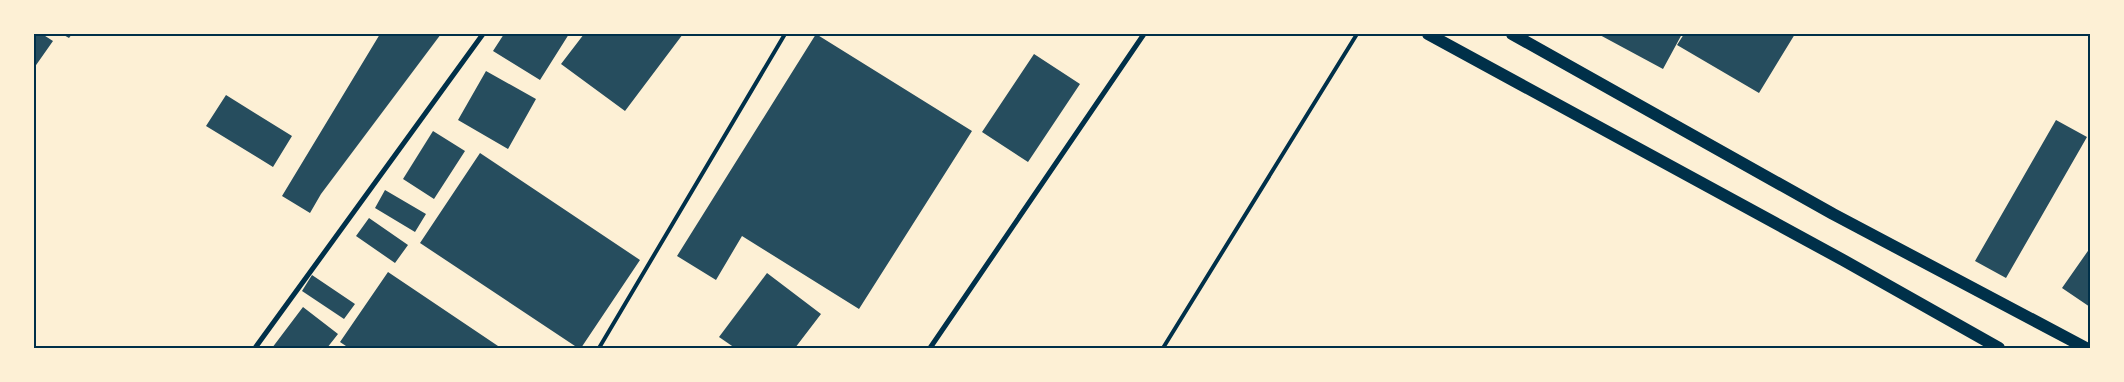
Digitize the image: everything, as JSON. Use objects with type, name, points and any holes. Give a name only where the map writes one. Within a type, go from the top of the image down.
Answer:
[{"type":"main road","points":[[1428,34],[1800,236],[1999,348]]},
{"type":"main road","points":[[1512,34],[1833,214],[2086,348]]},
{"type":"street","points":[[255,348],[482,34]]},
{"type":"street","points":[[930,348],[1144,34]]},
{"type":"lane","points":[[599,348],[785,34]]},
{"type":"lane","points":[[1163,348],[1357,34]]},
{"type":"building","points":[[34,34],[42,34],[53,41],[34,68]]},
{"type":"building","points":[[62,34],[72,34],[69,38]]},
{"type":"building","points":[[380,34],[441,34],[321,194],[310,213],[282,196]]},
{"type":"building","points":[[504,34],[569,34],[540,80],[493,51]]},
{"type":"building","points":[[584,34],[683,34],[625,111],[561,64]]},
{"type":"building","points":[[816,34],[972,131],[859,309],[742,236],[716,280],[677,256]]},
{"type":"building","points":[[1598,34],[1682,34],[1663,69]]},
{"type":"building","points":[[1684,34],[1795,34],[1759,93],[1677,45]]},
{"type":"building","points":[[1034,54],[1080,84],[1028,162],[982,132]]},
{"type":"building","points":[[486,71],[536,99],[508,149],[458,120]]},
{"type":"building","points":[[226,95],[292,136],[273,167],[206,126]]},
{"type":"building","points":[[2056,120],[2087,137],[2006,278],[1975,261]]},
{"type":"building","points":[[433,131],[465,151],[434,199],[403,179]]},
{"type":"building","points":[[480,153],[640,260],[581,348],[578,348],[420,243]]},
{"type":"building","points":[[385,190],[426,214],[415,232],[375,208]]},
{"type":"building","points":[[369,218],[408,245],[395,263],[356,236]]},
{"type":"building","points":[[2090,248],[2090,307],[2062,288]]},
{"type":"building","points":[[388,272],[501,348],[349,348],[340,342]]},
{"type":"building","points":[[767,273],[821,314],[795,348],[735,348],[719,337]]},
{"type":"building","points":[[312,275],[355,304],[344,319],[302,291]]},
{"type":"building","points":[[303,307],[338,334],[327,348],[272,348]]}]
